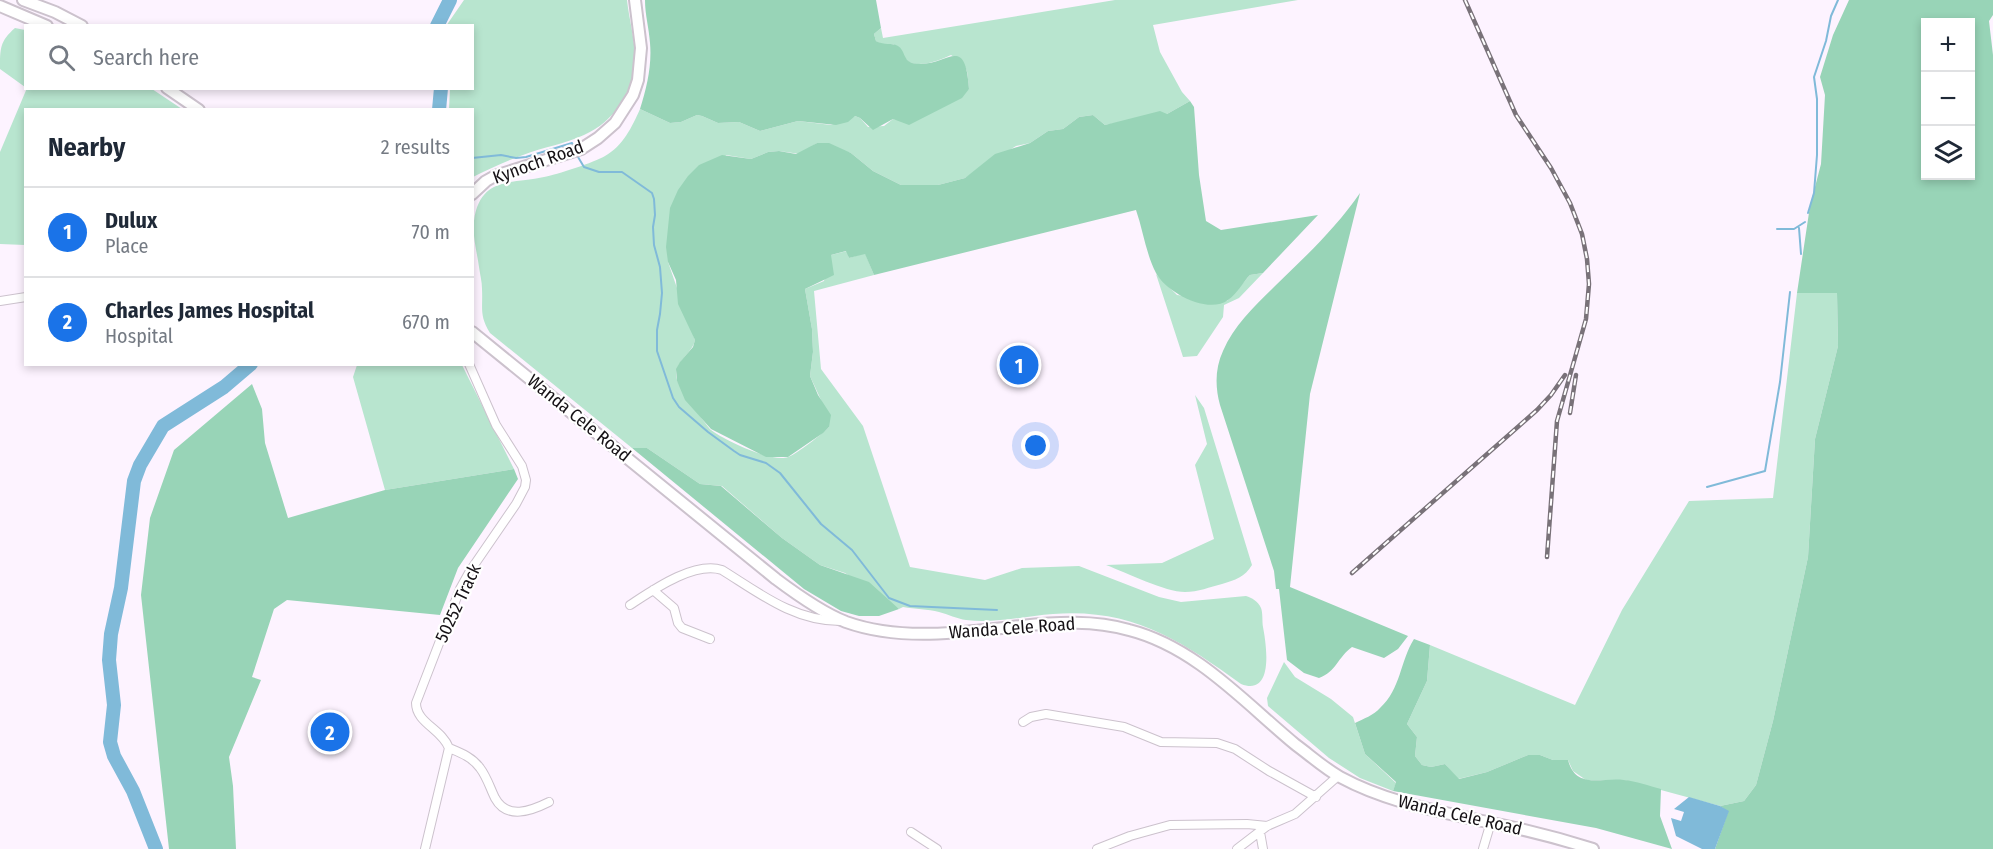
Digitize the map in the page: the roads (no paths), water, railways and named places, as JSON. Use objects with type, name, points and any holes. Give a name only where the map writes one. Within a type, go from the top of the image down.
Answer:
[{"type":"street","points":[[23,0],[78,24]]},
{"type":"street","name":"Kynoch Road","points":[[474,192],[495,176],[581,149],[615,123],[633,95],[638,80],[641,48],[635,0]]},
{"type":"street","points":[[1,6],[42,24]]},
{"type":"street","points":[[170,90],[198,108]]},
{"type":"street","points":[[180,90],[199,108]]},
{"type":"street","points":[[0,301],[24,297]]},
{"type":"street","name":"Wanda Cele Road","points":[[474,334],[789,589],[844,621],[873,629],[906,634],[1068,623],[1095,624],[1130,630],[1167,644],[1197,663],[1314,759],[1338,776],[1362,788],[1407,804],[1491,822],[1593,849]]},
{"type":"street","name":"50252 Track","points":[[449,748],[439,732],[419,716],[416,703],[460,590],[516,504],[526,480],[522,466],[496,425],[470,366]]},
{"type":"street","points":[[630,605],[653,590],[684,575],[713,567],[722,570],[770,601],[792,612],[824,621],[844,621]]},
{"type":"street","points":[[653,590],[674,608],[678,623],[682,628],[710,639]]},
{"type":"street","points":[[1023,722],[1031,717],[1046,714],[1124,727],[1161,742],[1217,742],[1235,749],[1316,797]]},
{"type":"street","points":[[425,849],[449,748],[475,761],[504,809],[518,812],[549,802]]},
{"type":"street","points":[[1237,849],[1263,829],[1295,814],[1338,776]]},
{"type":"street","points":[[1484,849],[1491,822]]},
{"type":"street","points":[[1096,849],[1130,836],[1170,825],[1247,824],[1263,829]]},
{"type":"street","points":[[1263,829],[1263,849]]},
{"type":"street","points":[[911,832],[937,849]]},
{"type":"water","points":[[1689,797],[1729,811],[1715,849],[1702,849],[1676,836],[1671,818],[1681,821],[1684,812],[1674,809]]},
{"type":"waterway","points":[[438,24],[450,0]]},
{"type":"waterway","points":[[1808,213],[1814,193],[1817,155],[1817,99],[1814,77],[1826,41],[1831,16],[1838,0]]},
{"type":"waterway","points":[[439,108],[441,90]]},
{"type":"waterway","points":[[474,158],[501,155],[526,157],[572,143],[573,145]]},
{"type":"waterway","points":[[578,157],[584,167],[599,172],[622,172],[652,193],[655,215],[654,245],[660,267],[662,293],[657,330],[657,351],[673,398],[679,407],[740,455],[766,463],[780,473],[821,524],[852,550],[889,598],[910,606],[997,610]]},
{"type":"waterway","points":[[1777,229],[1794,229],[1805,222]]},
{"type":"waterway","points":[[1799,228],[1801,254]]},
{"type":"waterway","points":[[1707,487],[1765,471],[1780,382],[1790,292]]},
{"type":"waterway","points":[[156,849],[133,791],[114,756],[110,742],[114,705],[109,660],[111,634],[121,588],[134,481],[140,465],[163,426],[224,387],[249,366]]},
{"type":"railway","points":[[1465,0],[1516,115],[1551,168],[1570,203],[1582,234],[1587,259],[1589,284],[1586,319],[1557,421],[1547,557]]},
{"type":"railway","points":[[1352,573],[1537,410],[1565,375]]},
{"type":"railway","points":[[1570,413],[1576,375]]},
{"type":"place","name":"Dulux","points":[[1019,365]]},
{"type":"place","name":"Charles James Hospital","points":[[330,732]]}]
